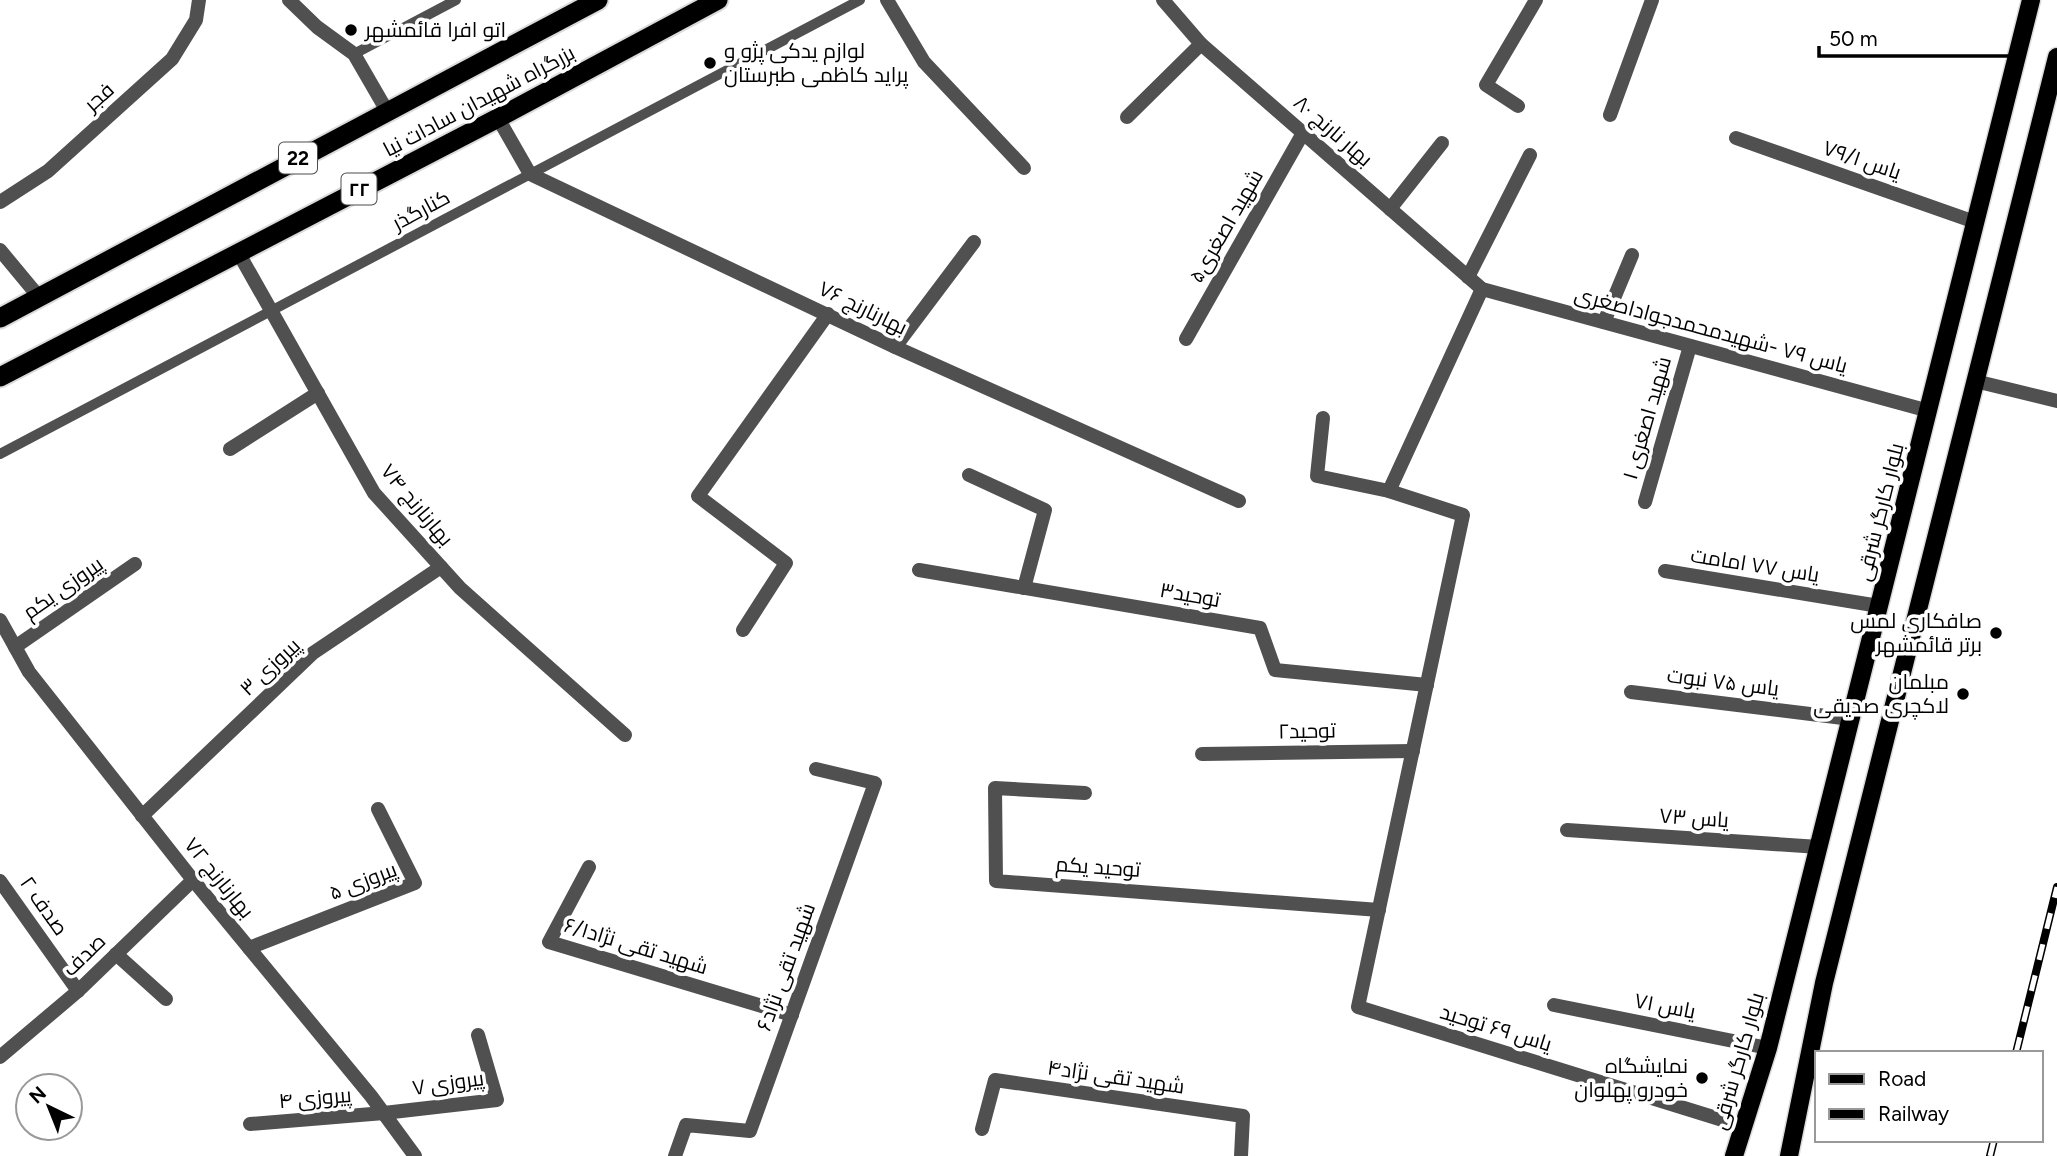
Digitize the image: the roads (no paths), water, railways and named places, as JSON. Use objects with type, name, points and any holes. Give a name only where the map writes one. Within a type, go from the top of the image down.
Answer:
[{"type":"highway","name":"بزرگراه شهیدان سادات نیا","points":[[0,318],[598,0]]},
{"type":"highway","name":"بزرگراه شهیدان سادات نیا","points":[[0,377],[498,118],[718,0]]},
{"type":"main road","name":"بلوار کارگر شرقی","points":[[1734,1156],[1768,1048],[2031,0]]},
{"type":"main road","points":[[1789,1156],[1824,983],[2057,57]]},
{"type":"street","name":"فجر","points":[[0,202],[48,172],[172,60],[196,20],[199,0]]},
{"type":"street","points":[[289,0],[317,27],[354,54],[387,111]]},
{"type":"street","points":[[887,0],[924,62],[1024,168]]},
{"type":"street","name":"بهار نارنج ۸۰","points":[[1163,0],[1201,44],[1482,289]]},
{"type":"street","points":[[1518,106],[1486,85],[1536,0]]},
{"type":"street","points":[[1610,115],[1652,0]]},
{"type":"street","points":[[1126,117],[1201,44]]},
{"type":"street","points":[[498,118],[530,174]]},
{"type":"street","name":"شهید اصغری۵","points":[[1186,339],[1303,133]]},
{"type":"street","name":"یاس ۷۹/۱","points":[[1736,138],[1975,222]]},
{"type":"street","points":[[1390,209],[1442,143]]},
{"type":"street","points":[[1468,277],[1530,155]]},
{"type":"street","name":"بهارنارنج ۷۶","points":[[530,174],[895,347],[1239,501]]},
{"type":"street","points":[[895,347],[974,242]]},
{"type":"street","points":[[0,250],[39,297]]},
{"type":"street","name":"بهارنارنج ۷۴","points":[[238,251],[374,493],[460,589],[625,734]]},
{"type":"street","points":[[1604,322],[1632,255]]},
{"type":"street","points":[[1389,491],[1482,289]]},
{"type":"street","name":"یاس ۷۹ -شهیدمحمدجواداصغری","points":[[1482,289],[1929,411]]},
{"type":"street","points":[[743,630],[786,563],[698,496],[828,314]]},
{"type":"street","name":"شهید اصغری ۱","points":[[1645,502],[1690,346]]},
{"type":"street","points":[[1975,381],[2057,401]]},
{"type":"street","points":[[230,449],[318,393]]},
{"type":"street","points":[[1323,418],[1317,476],[1389,491],[1463,515],[1379,910]]},
{"type":"street","points":[[969,475],[1045,510],[1024,588]]},
{"type":"street","name":"پیروزی یکم","points":[[15,647],[135,564]]},
{"type":"street","name":"پیروزی ۳","points":[[142,816],[313,653],[441,567]]},
{"type":"street","name":"توحید۳","points":[[919,570],[1260,628],[1275,670],[1427,685]]},
{"type":"street","name":"یاس ۷۷ امامت","points":[[1665,571],[1880,607]]},
{"type":"street","name":"بهارنارنج ۷۲","points":[[0,620],[29,672],[192,880],[384,1113],[415,1156]]},
{"type":"street","name":"یاس ۷۵ نبوت","points":[[1632,692],[1851,719]]},
{"type":"street","name":"توحید۲","points":[[1202,754],[1413,751]]},
{"type":"street","name":"شهید تقی نژاد۶","points":[[675,1156],[686,1125],[750,1131],[875,783],[816,769]]},
{"type":"street","name":"توحید یکم","points":[[1085,793],[995,788],[996,881],[1379,910]]},
{"type":"street","name":"پیروزی ۵","points":[[249,948],[415,883],[378,809]]},
{"type":"street","name":"یاس ۷۳","points":[[1567,830],[1819,847]]},
{"type":"street","name":"شهید تقی نژاد۶/۱","points":[[589,867],[549,942],[792,1015]]},
{"type":"street","name":"صدف","points":[[0,1057],[78,991],[192,880]]},
{"type":"street","name":"صدف ۲","points":[[0,881],[78,991]]},
{"type":"street","name":"یاس ۶۹ توحید","points":[[1379,910],[1358,1007],[1742,1126]]},
{"type":"street","points":[[116,954],[166,999]]},
{"type":"street","name":"یاس ۷۱","points":[[1554,1005],[1768,1048]]},
{"type":"street","name":"پیروزی ۷","points":[[384,1113],[497,1100],[478,1035]]},
{"type":"street","name":"شهید تقی نژاد۴","points":[[982,1129],[995,1080],[1242,1116],[1241,1156]]},
{"type":"street","name":"پیروزی ۴","points":[[250,1124],[384,1113]]},
{"type":"lane","points":[[354,54],[456,0]]},
{"type":"lane","name":"کنارگذر","points":[[0,454],[860,0]]},
{"type":"railway","points":[[2016,1051],[2057,887]]},
{"type":"railway","points":[[1990,1156],[1994,1142]]},
{"type":"place","name":"اتو افرا قائمشهر","points":[[351,30]]},
{"type":"place","name":"لوازم یدکی پژو و پراید کاظمی طبرستان","points":[[710,63]]},
{"type":"place","name":"صافکاری لمس برتر قائمشهر","points":[[1996,633]]},
{"type":"place","name":"مبلمان لاکچری صدیقی","points":[[1963,694]]},
{"type":"place","name":"نمایشگاه خودرو پهلوان","points":[[1702,1078]]}]
